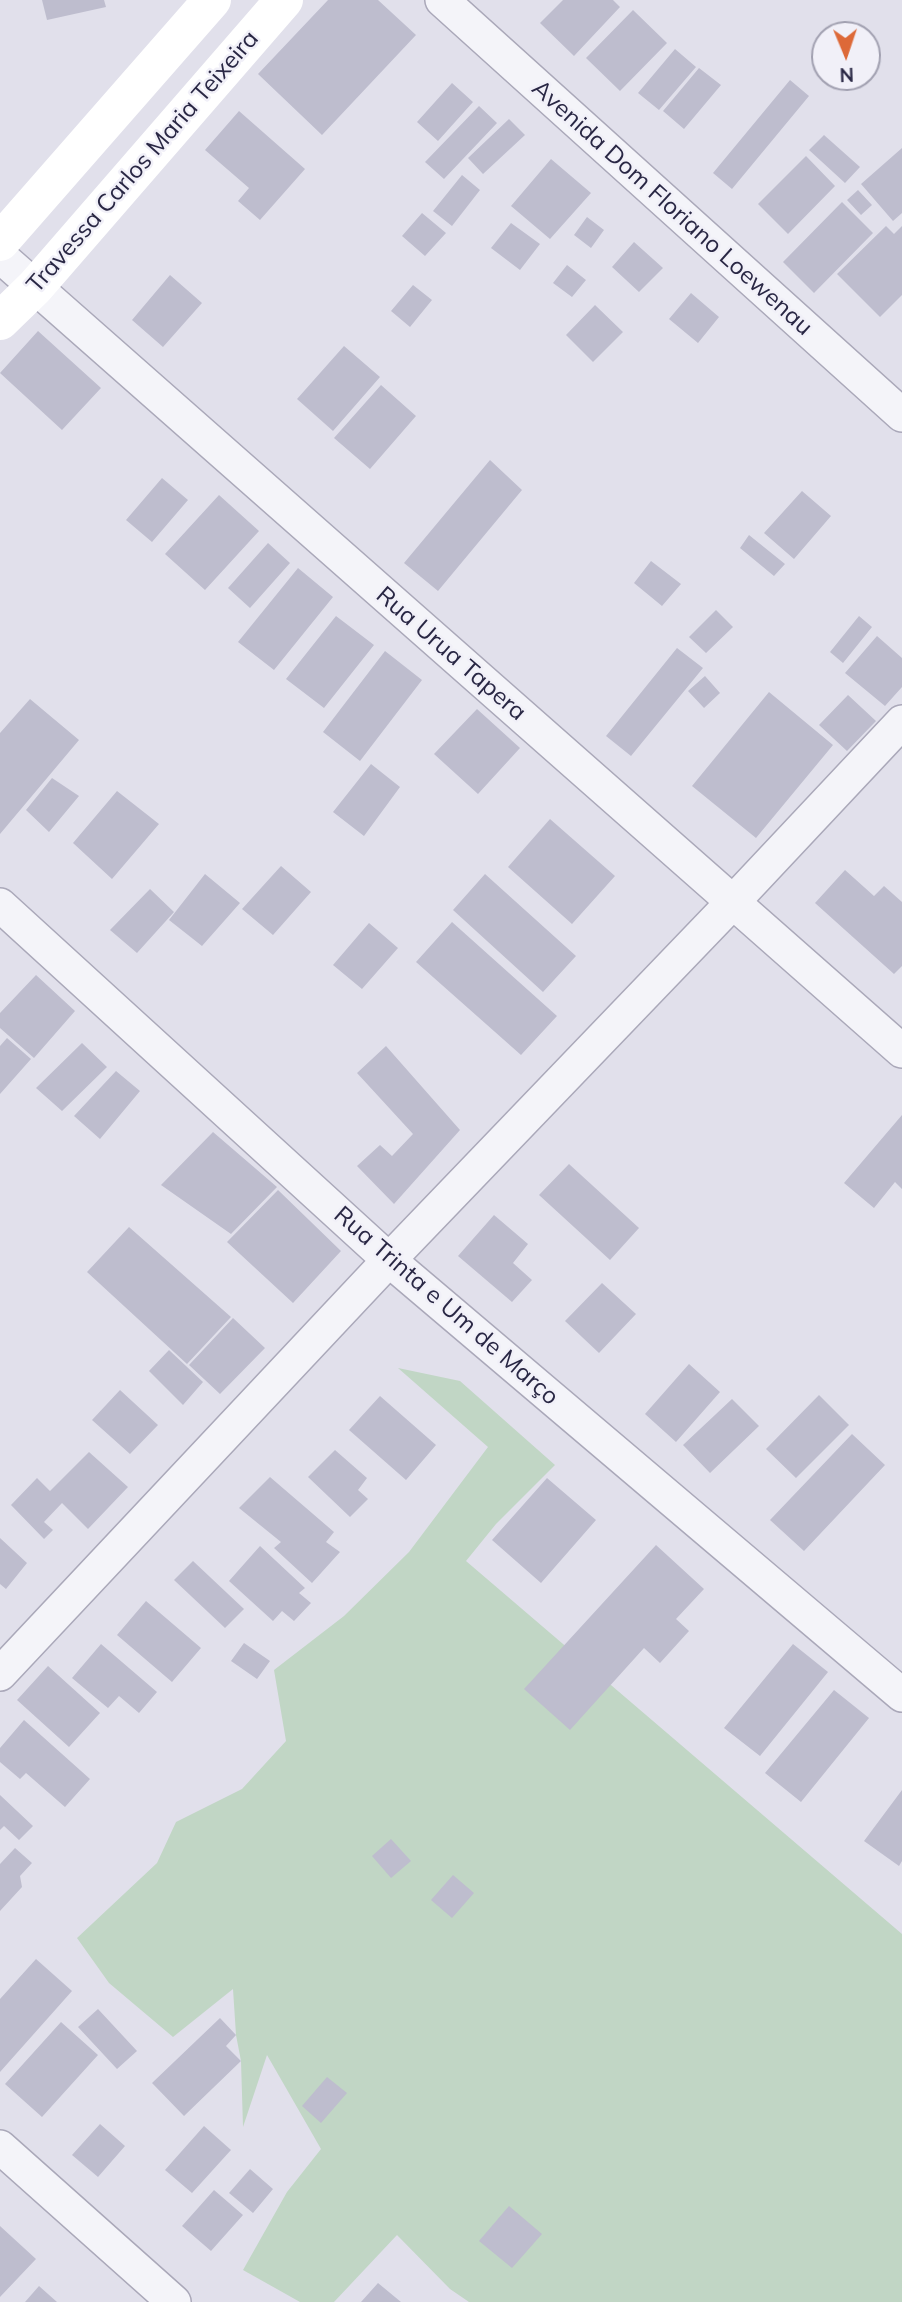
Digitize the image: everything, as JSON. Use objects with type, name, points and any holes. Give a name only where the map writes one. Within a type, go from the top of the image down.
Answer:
[{"type":"main road","points":[[0,242],[212,0]]},
{"type":"main road","name":"Travessa Carlos Maria Teixeira","points":[[0,321],[35,287],[284,0]]},
{"type":"street","name":"Avenida Dom Floriano Loewenau","points":[[442,0],[902,415]]},
{"type":"street","name":"Rua Urua Tapera","points":[[0,256],[902,1051]]},
{"type":"street","points":[[0,1674],[389,1260],[902,722]]},
{"type":"street","name":"Rua Trinta e Um de Março","points":[[0,905],[389,1260],[902,1695]]},
{"type":"street","points":[[0,2147],[174,2302]]},
{"type":"green space","points":[[398,1368],[460,1381],[555,1465],[496,1524],[466,1561],[902,1934],[902,2302],[469,2302],[450,2289],[397,2235],[334,2302],[300,2302],[243,2270],[287,2192],[321,2149],[267,2055],[243,2127],[241,2061],[233,1989],[173,2037],[109,1983],[77,1938],[157,1863],[176,1822],[242,1789],[286,1741],[274,1670],[344,1616],[409,1552],[488,1447]]},
{"type":"building","points":[[42,0],[104,0],[106,7],[47,20]]},
{"type":"building","points":[[328,0],[378,0],[416,35],[322,135],[258,74]]},
{"type":"building","points":[[563,0],[613,0],[620,7],[574,56],[540,23]]},
{"type":"building","points":[[633,10],[667,43],[620,91],[586,58]]},
{"type":"building","points":[[675,49],[696,67],[659,110],[638,93]]},
{"type":"building","points":[[699,68],[721,85],[684,129],[663,111]]},
{"type":"building","points":[[790,80],[809,96],[732,189],[713,173]]},
{"type":"building","points":[[452,83],[473,102],[438,141],[417,122]]},
{"type":"building","points":[[479,106],[497,123],[444,179],[425,162]]},
{"type":"building","points":[[239,111],[305,169],[260,220],[238,201],[249,188],[205,150]]},
{"type":"building","points":[[509,119],[525,135],[483,174],[468,158]]},
{"type":"building","points":[[824,135],[860,167],[845,183],[809,150]]},
{"type":"building","points":[[902,148],[902,213],[893,221],[861,184]]},
{"type":"building","points":[[806,156],[835,186],[788,234],[758,204]]},
{"type":"building","points":[[551,159],[591,193],[550,239],[511,206]]},
{"type":"building","points":[[462,175],[480,190],[452,226],[433,211]]},
{"type":"building","points":[[858,190],[872,205],[861,215],[847,200]]},
{"type":"building","points":[[842,202],[873,233],[814,293],[783,262]]},
{"type":"building","points":[[422,213],[446,233],[425,256],[402,236]]},
{"type":"building","points":[[587,217],[604,230],[591,248],[574,235]]},
{"type":"building","points":[[511,223],[540,244],[520,270],[491,248]]},
{"type":"building","points":[[886,226],[894,234],[902,226],[902,295],[880,317],[837,274]]},
{"type":"building","points":[[634,242],[663,268],[639,292],[612,267]]},
{"type":"building","points":[[567,265],[586,280],[572,297],[553,283]]},
{"type":"building","points":[[170,275],[202,303],[163,347],[132,320]]},
{"type":"building","points":[[413,285],[432,300],[410,327],[391,311]]},
{"type":"building","points":[[691,293],[719,317],[698,343],[669,319]]},
{"type":"building","points":[[595,305],[623,332],[593,362],[566,335]]},
{"type":"building","points":[[38,331],[101,388],[62,430],[0,373]]},
{"type":"building","points":[[344,346],[380,377],[333,431],[297,399]]},
{"type":"building","points":[[381,385],[416,416],[370,469],[334,438]]},
{"type":"building","points":[[490,460],[522,490],[438,591],[404,563]]},
{"type":"building","points":[[162,478],[188,500],[152,542],[126,520]]},
{"type":"building","points":[[802,491],[831,516],[794,559],[764,533]]},
{"type":"building","points":[[219,495],[259,531],[205,590],[165,554]]},
{"type":"building","points":[[749,535],[785,564],[774,576],[740,548]]},
{"type":"building","points":[[268,543],[290,563],[250,608],[228,588]]},
{"type":"building","points":[[651,561],[681,584],[662,606],[634,583]]},
{"type":"building","points":[[298,568],[333,597],[274,670],[238,642]]},
{"type":"building","points":[[716,610],[733,627],[706,653],[689,637]]},
{"type":"building","points":[[336,616],[374,645],[324,708],[286,679]]},
{"type":"building","points":[[859,616],[872,627],[843,663],[830,652]]},
{"type":"building","points":[[877,636],[902,658],[902,687],[885,706],[845,673]]},
{"type":"building","points":[[677,648],[703,668],[631,756],[606,736]]},
{"type":"building","points":[[385,651],[422,680],[360,761],[323,732]]},
{"type":"building","points":[[705,676],[720,693],[704,708],[688,691]]},
{"type":"building","points":[[769,692],[833,745],[756,838],[692,786]]},
{"type":"building","points":[[848,695],[876,721],[847,751],[819,725]]},
{"type":"building","points":[[30,699],[79,740],[0,834],[0,733]]},
{"type":"building","points":[[477,709],[520,748],[478,794],[434,754]]},
{"type":"building","points":[[371,764],[400,787],[364,836],[333,812]]},
{"type":"building","points":[[52,778],[79,796],[49,832],[26,810]]},
{"type":"building","points":[[117,791],[159,824],[112,879],[73,843]]},
{"type":"building","points":[[550,819],[615,876],[572,924],[508,867]]},
{"type":"building","points":[[281,866],[311,892],[273,935],[242,909]]},
{"type":"building","points":[[845,870],[874,896],[884,886],[902,902],[902,966],[894,974],[815,903]]},
{"type":"building","points":[[205,874],[240,903],[202,946],[169,920]]},
{"type":"building","points":[[485,874],[576,956],[543,992],[453,910]]},
{"type":"building","points":[[150,889],[174,912],[137,953],[110,930]]},
{"type":"building","points":[[452,922],[557,1016],[521,1055],[416,962]]},
{"type":"building","points":[[369,923],[398,948],[362,989],[333,965]]},
{"type":"building","points":[[36,975],[75,1011],[34,1058],[0,1028],[0,1013]]},
{"type":"building","points":[[7,1038],[31,1059],[0,1094],[0,1046]]},
{"type":"building","points":[[82,1043],[107,1067],[62,1111],[36,1088]]},
{"type":"building","points":[[386,1046],[460,1130],[394,1204],[357,1166],[380,1145],[392,1156],[413,1134],[357,1073]]},
{"type":"building","points":[[116,1071],[140,1091],[100,1139],[74,1116]]},
{"type":"building","points":[[902,1115],[902,1189],[895,1182],[874,1208],[844,1183]]},
{"type":"building","points":[[213,1132],[277,1187],[231,1234],[161,1185]]},
{"type":"building","points":[[569,1164],[639,1228],[610,1260],[539,1195]]},
{"type":"building","points":[[278,1190],[341,1251],[293,1303],[227,1242]]},
{"type":"building","points":[[494,1215],[528,1244],[513,1263],[532,1280],[512,1302],[458,1256]]},
{"type":"building","points":[[129,1227],[231,1317],[187,1364],[87,1272]]},
{"type":"building","points":[[602,1283],[636,1314],[599,1353],[565,1321]]},
{"type":"building","points":[[233,1318],[265,1348],[220,1394],[189,1365]]},
{"type":"building","points":[[169,1350],[203,1382],[183,1405],[149,1371]]},
{"type":"building","points":[[689,1364],[720,1392],[676,1442],[645,1414]]},
{"type":"building","points":[[120,1390],[158,1425],[130,1454],[92,1420]]},
{"type":"building","points":[[819,1395],[849,1425],[796,1478],[766,1449]]},
{"type":"building","points":[[380,1396],[436,1445],[406,1480],[349,1430]]},
{"type":"building","points":[[732,1399],[759,1426],[710,1473],[683,1445]]},
{"type":"building","points":[[852,1434],[885,1465],[804,1551],[770,1520]]},
{"type":"building","points":[[335,1450],[367,1478],[358,1490],[368,1499],[350,1517],[308,1477]]},
{"type":"building","points":[[89,1452],[128,1487],[88,1529],[62,1503],[44,1522],[53,1530],[44,1539],[11,1505],[37,1478],[50,1491]]},
{"type":"building","points":[[270,1477],[334,1532],[326,1542],[340,1552],[312,1583],[274,1548],[281,1542],[239,1508]]},
{"type":"building","points":[[547,1478],[596,1520],[541,1583],[492,1540]]},
{"type":"building","points":[[0,1538],[27,1563],[6,1589],[0,1584]]},
{"type":"building","points":[[656,1545],[704,1589],[676,1619],[689,1631],[660,1663],[644,1648],[570,1730],[524,1689]]},
{"type":"building","points":[[260,1546],[305,1588],[299,1593],[311,1603],[294,1621],[282,1611],[273,1621],[229,1581]]},
{"type":"building","points":[[193,1561],[244,1609],[225,1628],[174,1580]]},
{"type":"building","points":[[146,1601],[201,1648],[172,1682],[117,1635]]},
{"type":"building","points":[[244,1643],[270,1661],[257,1679],[231,1661]]},
{"type":"building","points":[[101,1644],[157,1692],[139,1713],[119,1696],[108,1708],[72,1678]]},
{"type":"building","points":[[793,1644],[828,1672],[760,1756],[724,1728]]},
{"type":"building","points":[[48,1666],[100,1713],[69,1747],[17,1700]]},
{"type":"building","points":[[834,1690],[869,1718],[801,1802],[765,1773]]},
{"type":"building","points":[[24,1720],[90,1779],[65,1807],[26,1773],[20,1779],[0,1762],[0,1748]]},
{"type":"building","points":[[902,1790],[902,1861],[899,1866],[864,1841]]},
{"type":"building","points":[[0,1795],[33,1826],[19,1840],[4,1826],[0,1830]]},
{"type":"building","points":[[391,1839],[411,1861],[391,1878],[372,1856]]},
{"type":"building","points":[[15,1848],[32,1863],[20,1876],[22,1887],[0,1911],[0,1864]]},
{"type":"building","points":[[453,1875],[474,1893],[452,1918],[431,1900]]},
{"type":"building","points":[[36,1959],[72,1991],[0,2072],[0,1999]]},
{"type":"building","points":[[98,2009],[137,2051],[117,2069],[78,2027]]},
{"type":"building","points":[[220,2018],[236,2035],[226,2046],[241,2061],[184,2116],[152,2083]]},
{"type":"building","points":[[61,2022],[98,2055],[42,2117],[5,2084]]},
{"type":"building","points":[[327,2077],[347,2093],[321,2123],[302,2106]]},
{"type":"building","points":[[100,2124],[125,2146],[98,2177],[72,2155]]},
{"type":"building","points":[[204,2126],[231,2150],[192,2193],[165,2170]]},
{"type":"building","points":[[250,2169],[273,2189],[253,2213],[229,2193]]},
{"type":"building","points":[[214,2190],[243,2215],[211,2251],[182,2226]]},
{"type":"building","points":[[509,2206],[542,2234],[512,2268],[479,2241]]},
{"type":"building","points":[[0,2226],[36,2259],[0,2297]]},
{"type":"building","points":[[378,2283],[401,2302],[361,2302]]},
{"type":"building","points":[[39,2286],[57,2302],[25,2302]]}]
